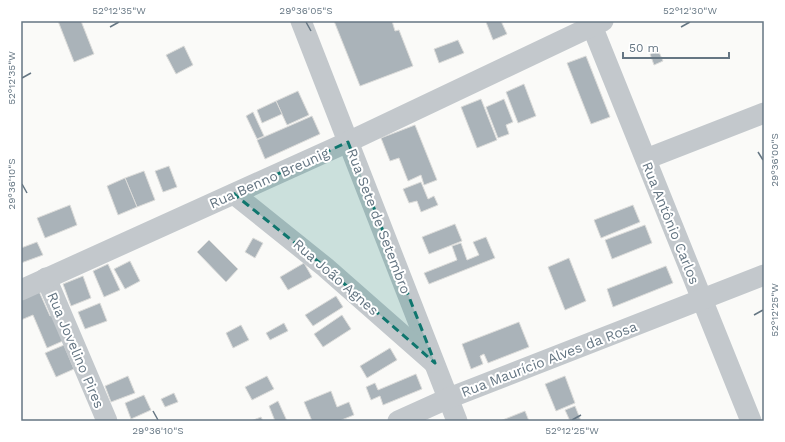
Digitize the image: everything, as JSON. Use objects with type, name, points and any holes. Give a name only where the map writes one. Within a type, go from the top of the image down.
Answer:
[{"type":"street","name":"Rua Sete de Setembro","points":[[301,21],[458,421]]},
{"type":"street","name":"Rua Benno Breunig","points":[[21,290],[348,142],[595,23]]},
{"type":"street","name":"Rua Antônio Carlos","points":[[595,23],[646,159],[751,421]]},
{"type":"street","points":[[646,159],[764,113]]},
{"type":"street","name":"Rua João Agnes","points":[[234,194],[325,267],[435,363]]},
{"type":"street","name":"Rua Maurício Alves da Rosa","points":[[398,421],[449,398],[764,275]]},
{"type":"street","name":"Rua Jovelino Pires","points":[[46,278],[107,421]]},
{"type":"highlighted area","points":[[348,142],[435,363],[325,267],[234,194]]},
{"type":"building","points":[[58,21],[81,21],[94,54],[74,62]]},
{"type":"building","points":[[334,21],[392,21],[395,31],[399,30],[413,66],[360,86]]},
{"type":"building","points":[[501,21],[507,34],[493,40],[486,22]]},
{"type":"building","points":[[458,40],[464,53],[439,63],[434,49]]},
{"type":"building","points":[[184,46],[193,65],[176,74],[166,55]]},
{"type":"building","points":[[658,50],[663,61],[654,65],[650,54]]},
{"type":"building","points":[[586,56],[610,117],[591,124],[567,63]]},
{"type":"building","points":[[524,84],[536,116],[518,123],[506,92]]},
{"type":"building","points":[[298,91],[309,115],[287,125],[276,101]]},
{"type":"building","points":[[481,99],[497,140],[477,148],[461,107]]},
{"type":"building","points":[[504,99],[513,122],[506,125],[509,134],[498,138],[486,107]]},
{"type":"building","points":[[276,101],[282,114],[262,123],[257,110]]},
{"type":"building","points":[[253,112],[264,136],[257,139],[246,116]]},
{"type":"building","points":[[312,116],[320,134],[265,159],[257,140]]},
{"type":"building","points":[[415,125],[437,180],[424,185],[421,175],[408,181],[399,158],[390,161],[381,138]]},
{"type":"building","points":[[169,166],[177,187],[163,192],[155,171]]},
{"type":"building","points":[[144,171],[155,200],[137,207],[125,178]]},
{"type":"building","points":[[125,178],[137,207],[118,215],[107,186]]},
{"type":"building","points":[[421,182],[428,199],[434,196],[438,205],[421,212],[417,201],[409,203],[403,189]]},
{"type":"building","points":[[70,205],[77,225],[45,238],[37,218]]},
{"type":"building","points":[[633,205],[640,222],[601,238],[594,220]]},
{"type":"building","points":[[455,224],[462,241],[429,254],[422,237]]},
{"type":"building","points":[[645,225],[652,243],[612,259],[605,240]]},
{"type":"building","points":[[486,237],[495,258],[429,284],[424,273],[457,260],[452,246],[461,243],[467,260],[479,255],[473,242]]},
{"type":"building","points":[[253,238],[263,243],[255,258],[245,252]]},
{"type":"building","points":[[209,240],[238,269],[226,282],[197,252]]},
{"type":"building","points":[[37,242],[43,255],[21,263],[21,248]]},
{"type":"building","points":[[569,258],[586,301],[565,310],[548,267]]},
{"type":"building","points":[[130,261],[140,281],[125,289],[114,269]]},
{"type":"building","points":[[304,263],[312,277],[288,290],[280,277]]},
{"type":"building","points":[[108,264],[120,290],[104,297],[93,271]]},
{"type":"building","points":[[666,266],[673,283],[613,307],[607,289]]},
{"type":"building","points":[[83,276],[91,298],[71,306],[63,284]]},
{"type":"building","points":[[38,289],[50,316],[54,314],[65,340],[47,348],[33,315],[21,320],[21,296]]},
{"type":"building","points":[[336,296],[343,307],[313,326],[305,315]]},
{"type":"building","points":[[100,303],[107,321],[85,329],[78,312]]},
{"type":"building","points":[[342,315],[351,329],[323,347],[314,334]]},
{"type":"building","points":[[519,322],[529,347],[488,363],[484,354],[480,356],[483,364],[471,369],[462,344]]},
{"type":"building","points":[[284,323],[288,331],[270,340],[266,333]]},
{"type":"building","points":[[241,325],[249,340],[233,348],[226,333]]},
{"type":"building","points":[[64,345],[74,369],[56,377],[45,353]]},
{"type":"building","points":[[390,348],[397,360],[367,378],[360,366]]},
{"type":"building","points":[[416,374],[422,389],[383,405],[380,396],[371,400],[366,387],[375,383],[378,390]]},
{"type":"building","points":[[128,376],[135,393],[111,402],[105,386]]},
{"type":"building","points":[[267,376],[274,389],[252,400],[245,387]]},
{"type":"building","points":[[565,376],[575,403],[556,411],[545,384]]},
{"type":"building","points":[[331,391],[337,407],[349,402],[354,415],[339,421],[312,421],[304,402]]},
{"type":"building","points":[[174,393],[178,402],[165,407],[161,399]]},
{"type":"building","points":[[144,395],[151,410],[131,419],[125,403]]},
{"type":"building","points":[[278,401],[287,421],[275,421],[269,406]]},
{"type":"building","points":[[575,406],[581,421],[570,421],[565,410]]},
{"type":"building","points":[[525,411],[529,421],[500,421]]},
{"type":"building","points":[[261,417],[263,421],[251,421]]}]
